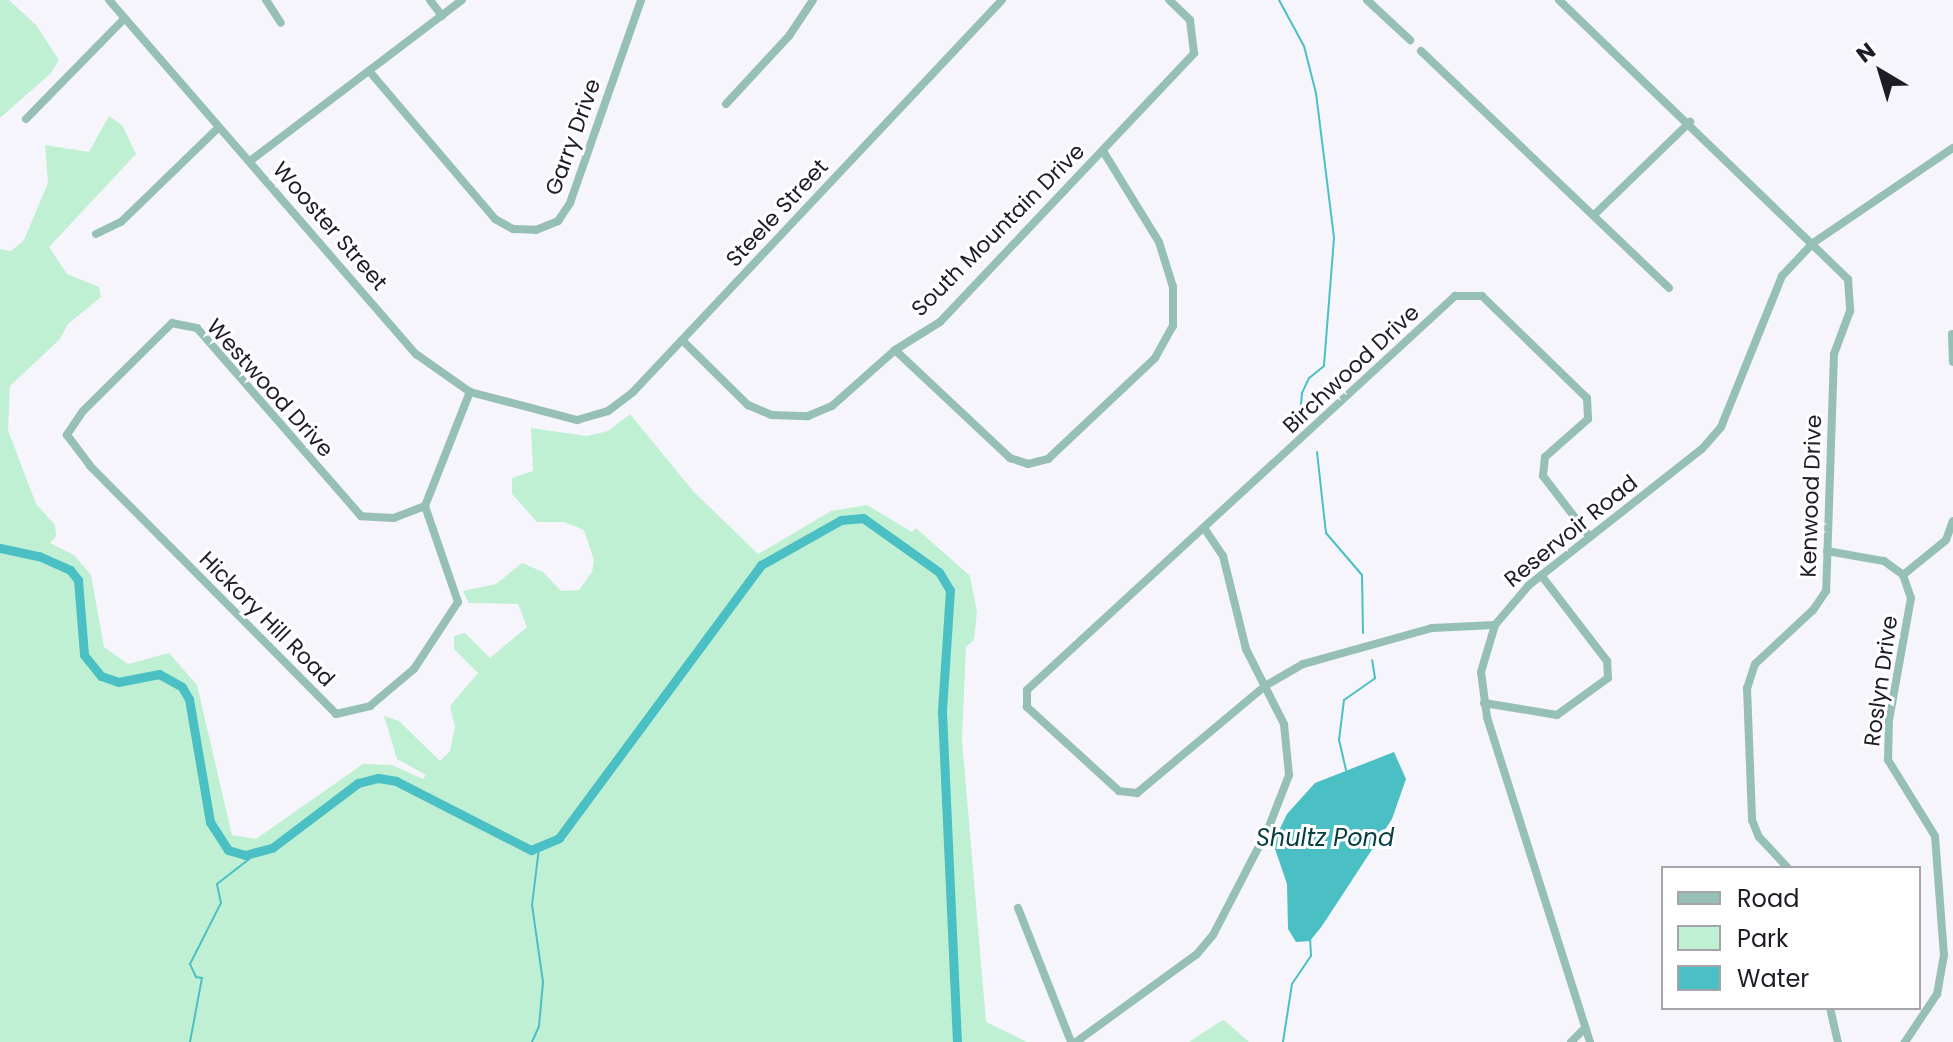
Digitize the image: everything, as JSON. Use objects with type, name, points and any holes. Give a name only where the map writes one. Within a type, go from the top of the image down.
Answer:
[{"type":"street","name":"Wooster Street","points":[[109,0],[416,354],[470,392],[561,419]]},
{"type":"street","points":[[266,0],[281,23]]},
{"type":"street","points":[[430,0],[442,16]]},
{"type":"street","points":[[250,161],[462,0]]},
{"type":"street","name":"Garry Drive","points":[[370,72],[495,219],[513,229],[536,230],[558,221],[570,203],[641,0]]},
{"type":"street","points":[[726,104],[789,36],[813,0]]},
{"type":"street","name":"Steele Street","points":[[561,419],[596,416],[616,407],[1002,0]]},
{"type":"street","name":"South Mountain Drive","points":[[682,340],[748,405],[789,418],[832,406],[895,350],[940,322],[1194,53],[1195,29],[1169,0]]},
{"type":"street","points":[[1367,0],[1410,40]]},
{"type":"street","name":"Kenwood Drive","points":[[1559,0],[1690,122],[1848,279],[1850,311],[1834,354],[1826,591],[1813,610],[1755,664],[1747,688],[1752,820],[1759,837],[1786,866]]},
{"type":"street","points":[[26,119],[125,18]]},
{"type":"street","points":[[1421,51],[1669,288]]},
{"type":"street","points":[[1594,215],[1690,122]]},
{"type":"street","points":[[96,234],[121,222],[219,127]]},
{"type":"street","name":"Reservoir Road","points":[[1590,1042],[1484,703],[1481,672],[1495,625],[1541,575],[1702,449],[1721,427],[1782,276],[1813,243],[1953,148]]},
{"type":"street","points":[[895,350],[1010,458],[1028,464],[1048,459],[1155,358],[1173,326],[1173,287],[1159,242],[1103,151]]},
{"type":"street","name":"Birchwood Drive","points":[[1265,686],[1137,793],[1119,791],[1027,707],[1027,690],[1455,296],[1482,296],[1587,398],[1588,419],[1545,457],[1543,476],[1590,537]]},
{"type":"street","name":"Westwood Drive","points":[[67,435],[83,411],[172,323],[197,328],[361,516],[394,518],[425,506]]},
{"type":"street","points":[[1952,334],[1953,362]]},
{"type":"street","points":[[425,506],[470,392]]},
{"type":"street","name":"Hickory Hill Road","points":[[67,435],[90,466],[336,714],[370,706],[414,669],[458,602],[425,506]]},
{"type":"street","points":[[1827,551],[1884,561],[1903,575],[1946,540],[1953,521]]},
{"type":"street","points":[[1018,908],[1073,1042],[1197,954],[1220,922],[1268,829],[1289,775],[1284,724],[1246,649],[1223,556],[1205,529]]},
{"type":"street","points":[[1484,703],[1557,715],[1608,678],[1607,661],[1541,575]]},
{"type":"street","name":"Roslyn Drive","points":[[1903,575],[1911,598],[1889,720],[1888,760],[1935,836],[1944,955],[1937,994],[1905,1042]]},
{"type":"street","points":[[1265,686],[1316,659],[1418,631],[1495,625]]},
{"type":"street","points":[[1830,1010],[1838,1042]]},
{"type":"street","points":[[1571,1042],[1585,1028]]},
{"type":"green space","points":[[0,0],[9,0],[36,25],[59,60],[51,73],[0,118]]},
{"type":"green space","points":[[109,116],[122,125],[136,154],[49,247],[67,274],[99,287],[101,297],[68,324],[60,339],[10,386],[8,430],[36,504],[55,525],[56,536],[50,543],[74,555],[91,575],[104,647],[128,664],[169,653],[197,685],[232,835],[256,839],[363,764],[392,765],[423,779],[426,775],[397,759],[384,716],[399,721],[440,761],[450,751],[455,727],[450,706],[478,673],[454,649],[454,636],[465,633],[490,658],[527,627],[518,604],[469,603],[463,591],[496,584],[522,563],[543,572],[561,591],[579,590],[592,572],[594,560],[584,530],[564,522],[537,522],[512,494],[512,478],[533,471],[531,428],[587,436],[608,431],[630,414],[693,491],[758,554],[831,511],[867,505],[912,532],[916,528],[970,576],[977,612],[974,640],[966,647],[962,739],[986,1022],[1027,1042],[0,1042],[0,249],[11,251],[24,240],[48,183],[45,145],[89,152]]},
{"type":"green space","points":[[1224,1020],[1249,1042],[1189,1042],[1218,1023]]},
{"type":"water","name":"Shultz Pond","points":[[1394,752],[1406,779],[1392,819],[1322,926],[1310,941],[1296,942],[1288,929],[1287,884],[1273,843],[1287,814],[1315,783]]},
{"type":"waterway","points":[[1279,0],[1304,46],[1316,93],[1334,238],[1324,366],[1309,378],[1302,393],[1299,427]]},
{"type":"waterway","points":[[1317,452],[1326,533],[1362,575],[1363,633]]},
{"type":"waterway","points":[[0,548],[39,556],[70,570],[78,580],[84,655],[101,676],[118,682],[159,674],[182,687],[189,699],[210,822],[228,850],[245,855],[272,848],[358,783],[378,778],[396,781],[531,850],[559,838],[761,565],[841,520],[863,518],[939,572],[950,590],[942,712],[957,1042]]},
{"type":"waterway","points":[[1346,770],[1339,740],[1344,700],[1375,678],[1372,660]]},
{"type":"waterway","points":[[532,1042],[539,1026],[543,982],[532,905],[539,848]]},
{"type":"waterway","points":[[190,1042],[202,978],[196,977],[190,964],[221,903],[217,884],[257,853]]},
{"type":"waterway","points":[[1283,1042],[1292,984],[1311,956],[1310,938]]}]
